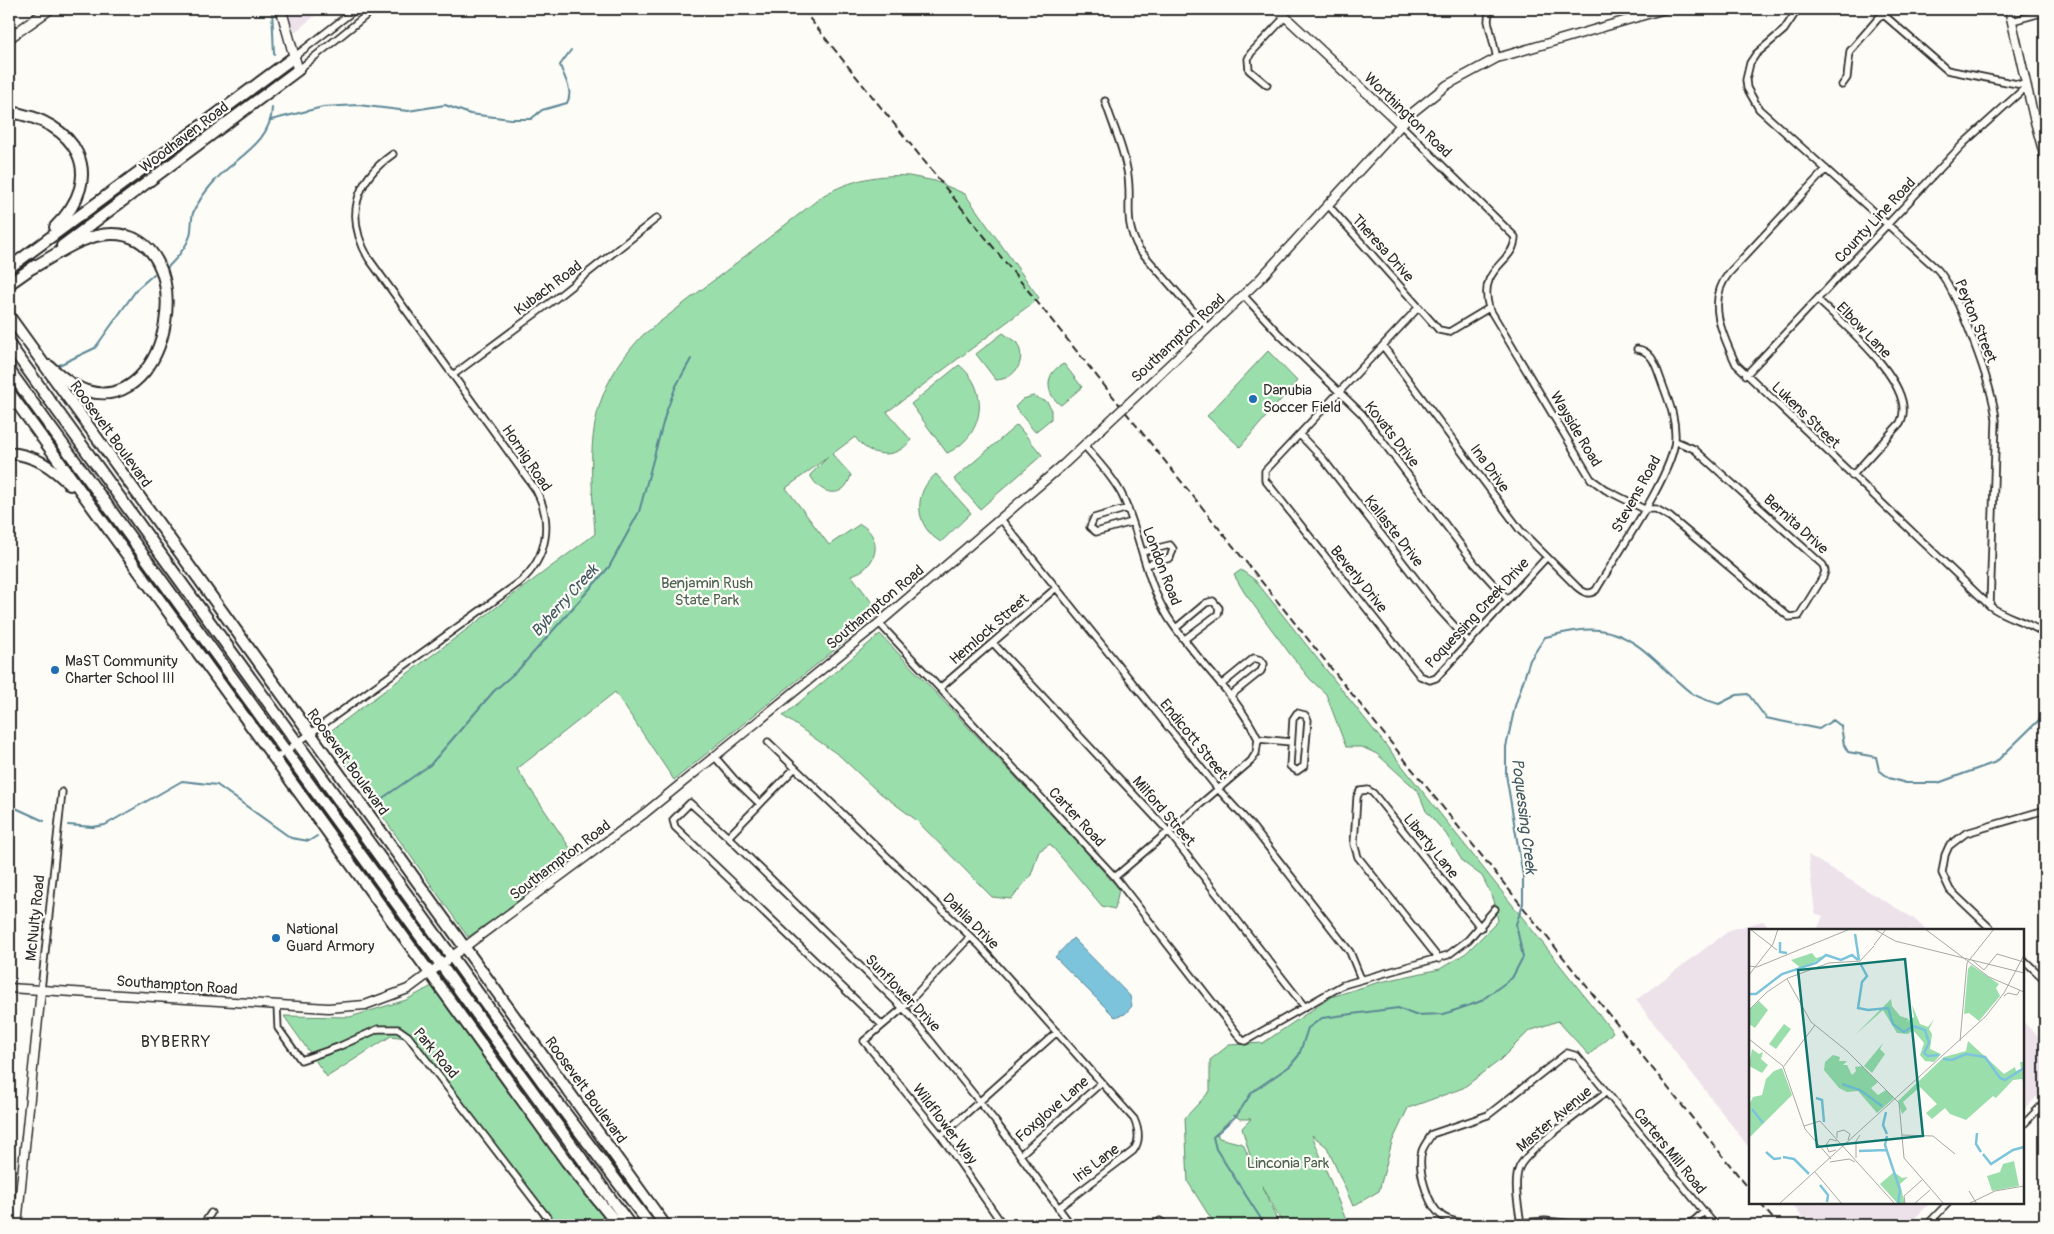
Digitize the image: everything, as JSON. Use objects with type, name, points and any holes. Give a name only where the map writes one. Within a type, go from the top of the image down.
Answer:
[{"type":"highway","name":"Woodhaven Road","points":[[9,268],[294,57]]},
{"type":"highway","name":"Woodhaven Road","points":[[9,284],[298,70]]},
{"type":"highway","points":[[9,112],[32,117],[55,130],[73,146],[82,166],[82,186],[75,203],[39,245]]},
{"type":"highway","points":[[32,268],[86,239],[106,234],[124,236],[141,243],[152,255],[163,278],[167,300],[165,329],[157,351],[138,378],[124,388],[104,393],[82,389],[64,378],[39,358]]},
{"type":"highway","name":"Roosevelt Boulevard","points":[[9,316],[665,1225]]},
{"type":"highway","name":"Roosevelt Boulevard","points":[[9,344],[453,958],[650,1225]]},
{"type":"highway","points":[[9,370],[630,1225]]},
{"type":"highway","points":[[20,385],[42,438]]},
{"type":"highway","points":[[9,392],[566,1161],[618,1225]]},
{"type":"highway","points":[[9,453],[28,456],[47,464],[91,505]]},
{"type":"highway","points":[[336,770],[364,835]]},
{"type":"highway","points":[[308,805],[352,844]]},
{"type":"main road","points":[[9,38],[50,9]]},
{"type":"main road","points":[[281,9],[298,70]]},
{"type":"street","name":"Woodhaven Road","points":[[294,57],[356,9]]},
{"type":"street","name":"Woodhaven Road","points":[[298,70],[374,9]]},
{"type":"street","name":"Worthington Road","points":[[1277,9],[1401,125],[1516,237],[1515,243],[1489,279],[1487,294],[1489,308]]},
{"type":"street","points":[[1489,9],[1488,21],[1497,58]]},
{"type":"street","name":"Southampton Road","points":[[9,988],[328,1008],[365,1005],[400,993],[441,967],[645,813],[879,623],[1084,445],[1244,296],[1412,113],[1447,85],[1497,58],[1665,9]]},
{"type":"street","name":"Peyton Street","points":[[1798,9],[1784,30],[1756,54],[1748,70],[1747,88],[1759,110],[1937,269],[1950,286],[1994,404],[1996,429],[1990,606]]},
{"type":"street","points":[[1877,9],[1946,70],[2027,86]]},
{"type":"street","points":[[2009,9],[2045,158]]},
{"type":"street","points":[[2012,21],[2045,12]]},
{"type":"street","points":[[1842,85],[1848,78],[1850,51],[1882,14]]},
{"type":"street","points":[[1266,85],[1249,70],[1248,59],[1251,53],[1285,16]]},
{"type":"street","name":"County Line Road","points":[[1746,375],[1964,143],[2027,86]]},
{"type":"street","points":[[1105,101],[1128,176],[1128,219],[1133,239],[1139,249],[1208,328]]},
{"type":"street","name":"Hornig Road","points":[[275,759],[520,582],[534,568],[541,555],[547,526],[540,497],[369,259],[357,232],[356,211],[362,187],[372,171],[393,154]]},
{"type":"street","name":"Lukens Street","points":[[1826,169],[1729,273],[1719,288],[1716,304],[1720,321],[1736,364],[1990,606],[2045,634]]},
{"type":"street","name":"Theresa Drive","points":[[1328,205],[1439,330],[1447,332],[1489,308]]},
{"type":"street","name":"Kubach Road","points":[[453,375],[555,299],[657,218]]},
{"type":"street","name":"Kovats Drive","points":[[1244,296],[1279,334],[1362,414],[1475,564],[1507,600]]},
{"type":"street","name":"Elbow Lane","points":[[1818,300],[1878,360],[1904,403],[1904,413],[1900,423],[1852,476]]},
{"type":"street","name":"Beverly Drive","points":[[1418,308],[1265,471],[1264,480],[1423,678]]},
{"type":"street","name":"Wayside Road","points":[[1489,308],[1591,479],[1606,490],[1644,509],[1656,509],[1670,517],[1767,599]]},
{"type":"street","name":"Ina Drive","points":[[1383,346],[1520,530],[1581,591],[1589,593]]},
{"type":"street","name":"Stevens Road","points":[[1589,593],[1596,590],[1644,509],[1667,467],[1675,441],[1675,422],[1669,396],[1652,359],[1645,351],[1637,349]]},
{"type":"street","name":"Kallaste Drive","points":[[1300,435],[1323,458],[1439,609],[1469,642]]},
{"type":"street","name":"Bernita Drive","points":[[1675,441],[1694,449],[1823,565],[1825,571],[1823,577],[1796,618],[1789,618],[1767,599]]},
{"type":"street","name":"London Road","points":[[1084,445],[1113,481],[1128,508],[1156,595],[1184,639],[1245,715],[1258,740]]},
{"type":"street","points":[[1128,508],[1094,518],[1090,527],[1096,532],[1132,522]]},
{"type":"street","name":"Endicott Street","points":[[1000,518],[1218,789],[1251,825],[1350,952],[1361,978]]},
{"type":"street","points":[[1142,552],[1168,545],[1173,549],[1174,554],[1170,558],[1146,565]]},
{"type":"street","name":"Poquessing Creek Drive","points":[[1423,678],[1430,680],[1436,678],[1546,558]]},
{"type":"street","name":"Hemlock Street","points":[[940,688],[1056,588]]},
{"type":"street","points":[[1176,628],[1209,601],[1215,601],[1218,604],[1218,614],[1184,639]]},
{"type":"street","name":"Carter Road","points":[[879,623],[1115,877],[1243,1040],[1304,1006]]},
{"type":"street","name":"Milford Street","points":[[993,642],[1168,831],[1304,1006]]},
{"type":"street","points":[[1221,685],[1254,658],[1262,660],[1264,664],[1261,671],[1230,696]]},
{"type":"street","points":[[1297,713],[1302,713],[1308,720],[1304,766],[1300,771],[1294,771],[1290,766],[1291,742],[1293,719],[1297,713]]},
{"type":"street","points":[[1115,877],[1254,757],[1258,740],[1291,742]]},
{"type":"street","name":"Dahlia Drive","points":[[768,742],[970,937],[1134,1119],[1139,1133]]},
{"type":"street","points":[[715,757],[759,803]]},
{"type":"street","points":[[728,837],[794,769]]},
{"type":"street","name":"Liberty Lane","points":[[1439,959],[1358,858],[1354,844],[1358,794],[1360,791],[1368,790],[1373,793],[1481,928]]},
{"type":"street","name":"McNulty Road","points":[[17,1225],[62,792]]},
{"type":"street","name":"Sunflower Drive","points":[[882,1025],[675,827],[673,820],[690,803],[728,837],[903,1008],[980,1102],[1070,1225]]},
{"type":"street","points":[[1991,929],[1950,890],[1942,873],[1945,855],[1949,846],[1966,833],[2045,810]]},
{"type":"street","points":[[1304,1006],[1343,985],[1361,978],[1439,959],[1462,946],[1481,928],[1495,909]]},
{"type":"street","points":[[882,1025],[903,1008],[970,937]]},
{"type":"street","points":[[2024,960],[2045,980]]},
{"type":"street","name":"Park Road","points":[[277,1005],[278,1028],[301,1060],[338,1047],[378,1029],[398,1029],[408,1036],[553,1225]]},
{"type":"street","name":"Wildflower Way","points":[[882,1025],[864,1041],[941,1136],[1003,1225]]},
{"type":"street","points":[[941,1136],[1057,1032]]},
{"type":"street","name":"Carters Mill Road","points":[[1484,1225],[1444,1217],[1433,1208],[1427,1196],[1421,1162],[1422,1151],[1432,1134],[1488,1115],[1567,1053],[1577,1056],[1715,1225]]},
{"type":"street","name":"Foxglove Lane","points":[[1020,1155],[1102,1083]]},
{"type":"street","name":"Master Avenue","points":[[1521,1224],[1516,1178],[1519,1167],[1531,1152],[1606,1092]]},
{"type":"street","points":[[2024,1124],[2045,1102]]},
{"type":"street","name":"Iris Lane","points":[[1058,1208],[1133,1151],[1137,1146],[1139,1133]]},
{"type":"street","points":[[1927,1225],[1947,1204]]},
{"type":"street","points":[[1689,1225],[1704,1212]]},
{"type":"street","points":[[203,1225],[211,1213]]},
{"type":"street","points":[[1499,1225],[1545,1221],[1585,1225]]},
{"type":"shaded area","points":[[284,9],[323,9],[290,36]]},
{"type":"shaded area","points":[[1808,855],[1913,918],[1925,929],[1817,929],[1823,916],[1815,913]]},
{"type":"shaded area","points":[[1763,921],[1770,929],[1749,929],[1749,1148],[1636,1000],[1730,930]]},
{"type":"shaded area","points":[[2024,1023],[2045,1043],[2045,1088],[2024,1110]]},
{"type":"shaded area","points":[[1792,1204],[1929,1204],[1908,1225],[1808,1225]]},
{"type":"green space","name":"Benjamin Rush State Park","points":[[886,176],[909,176],[935,181],[965,194],[1039,298],[887,412],[911,440],[905,447],[890,454],[882,454],[867,449],[855,437],[832,454],[851,475],[843,489],[838,492],[826,491],[814,482],[810,475],[828,457],[786,488],[829,545],[860,524],[868,530],[873,537],[875,545],[872,560],[860,572],[851,575],[880,613],[674,780],[615,692],[517,769],[578,860],[468,937],[325,735],[595,534],[592,478],[594,428],[609,382],[623,359],[643,335],[824,195],[844,185],[865,179]]},
{"type":"green space","points":[[1003,333],[1017,343],[1021,356],[1018,368],[1014,372],[1003,379],[996,380],[976,354]]},
{"type":"green space","name":"Danubia Soccer Field","points":[[1268,351],[1297,381],[1240,447],[1207,416]]},
{"type":"green space","points":[[1064,364],[1082,387],[1061,405],[1052,395],[1049,383],[1053,372]]},
{"type":"green space","points":[[959,365],[969,375],[976,387],[979,412],[969,436],[959,446],[947,453],[911,404]]},
{"type":"green space","points":[[1033,396],[1047,402],[1051,408],[1051,419],[1035,432],[1015,407],[1023,399]]},
{"type":"green space","points":[[1017,425],[1042,455],[980,509],[954,479]]},
{"type":"green space","points":[[936,474],[971,513],[941,542],[932,536],[926,528],[921,519],[920,509],[920,499],[923,490]]},
{"type":"green space","name":"Linconia Park","points":[[1241,570],[1255,580],[1613,1032],[1589,1055],[1558,1021],[1529,1031],[1499,1061],[1463,1088],[1408,1108],[1392,1142],[1379,1191],[1353,1206],[1327,1147],[1312,1135],[1348,1225],[1283,1225],[1262,1185],[1279,1225],[1215,1225],[1188,1182],[1185,1118],[1210,1091],[1210,1060],[1229,1045],[1263,1043],[1331,997],[1376,983],[1440,969],[1466,953],[1498,921],[1494,900],[1482,876],[1463,862],[1446,834],[1426,811],[1418,791],[1377,754],[1362,747],[1346,747],[1326,694],[1310,679],[1290,654],[1244,592],[1234,575]],"holes":[[[1234,1115],[1240,1119],[1251,1119],[1242,1128],[1254,1169],[1243,1144],[1219,1138],[1217,1133]]]},
{"type":"green space","points":[[880,634],[1078,843],[1119,889],[1115,909],[1102,906],[1050,844],[1039,851],[1031,875],[1011,899],[992,897],[915,819],[876,790],[840,756],[783,716]]},
{"type":"green space","points":[[432,986],[617,1225],[547,1225],[415,1039],[391,1036],[327,1077],[284,1016],[350,1017],[406,1000]]},
{"type":"water","points":[[1073,938],[1130,996],[1132,1006],[1125,1014],[1115,1017],[1055,957]]},
{"type":"waterway","points":[[272,9],[274,54]]},
{"type":"waterway","points":[[271,120],[323,107],[358,105],[408,111],[445,105],[470,114],[511,119],[531,119],[542,110],[567,103],[569,89],[560,65],[571,50]]},
{"type":"waterway","points":[[168,267],[181,253],[188,240],[191,233],[193,213],[201,198],[209,187],[258,141],[270,121],[272,108]]},
{"type":"waterway","points":[[59,365],[95,348],[137,289],[154,274]]},
{"type":"waterway","name":"Byberry Creek","points":[[374,804],[430,765],[494,691],[519,669],[609,567],[639,512],[666,412],[676,386],[691,359]]},
{"type":"waterway","name":"Poquessing Creek","points":[[1265,1225],[1216,1149],[1213,1137],[1237,1115],[1252,1092],[1290,1066],[1299,1055],[1308,1028],[1322,1018],[1398,1008],[1415,1015],[1444,1014],[1479,1002],[1512,978],[1523,957],[1516,924],[1523,904],[1523,876],[1506,774],[1506,747],[1515,706],[1530,660],[1545,637],[1586,630],[1613,633],[1626,638],[1649,654],[1690,692],[1700,698],[1719,704],[1737,695],[1748,694],[1766,718],[1819,729],[1833,720],[1841,726],[1844,745],[1848,752],[1876,757],[1879,770],[1889,778],[1906,783],[1938,783],[1996,762],[2039,720],[2045,718]]},
{"type":"waterway","name":"Byberry Creek","points":[[68,825],[93,827],[105,825],[182,781],[217,785],[291,838],[309,841],[317,836]]},
{"type":"waterway","name":"Byberry Creek","points":[[9,805],[44,821]]},
{"type":"railway","points":[[802,9],[1749,1189]]},
{"type":"railway","points":[[1761,1204],[1778,1225]]},
{"type":"place","name":"Danubia Soccer Field","points":[[1253,399]]},
{"type":"place","name":"MaST Community Charter School III","points":[[55,670]]},
{"type":"place","name":"National Guard Armory","points":[[276,938]]},
{"type":"district","name":"BYBERRY","points":[[176,1041]]}]
